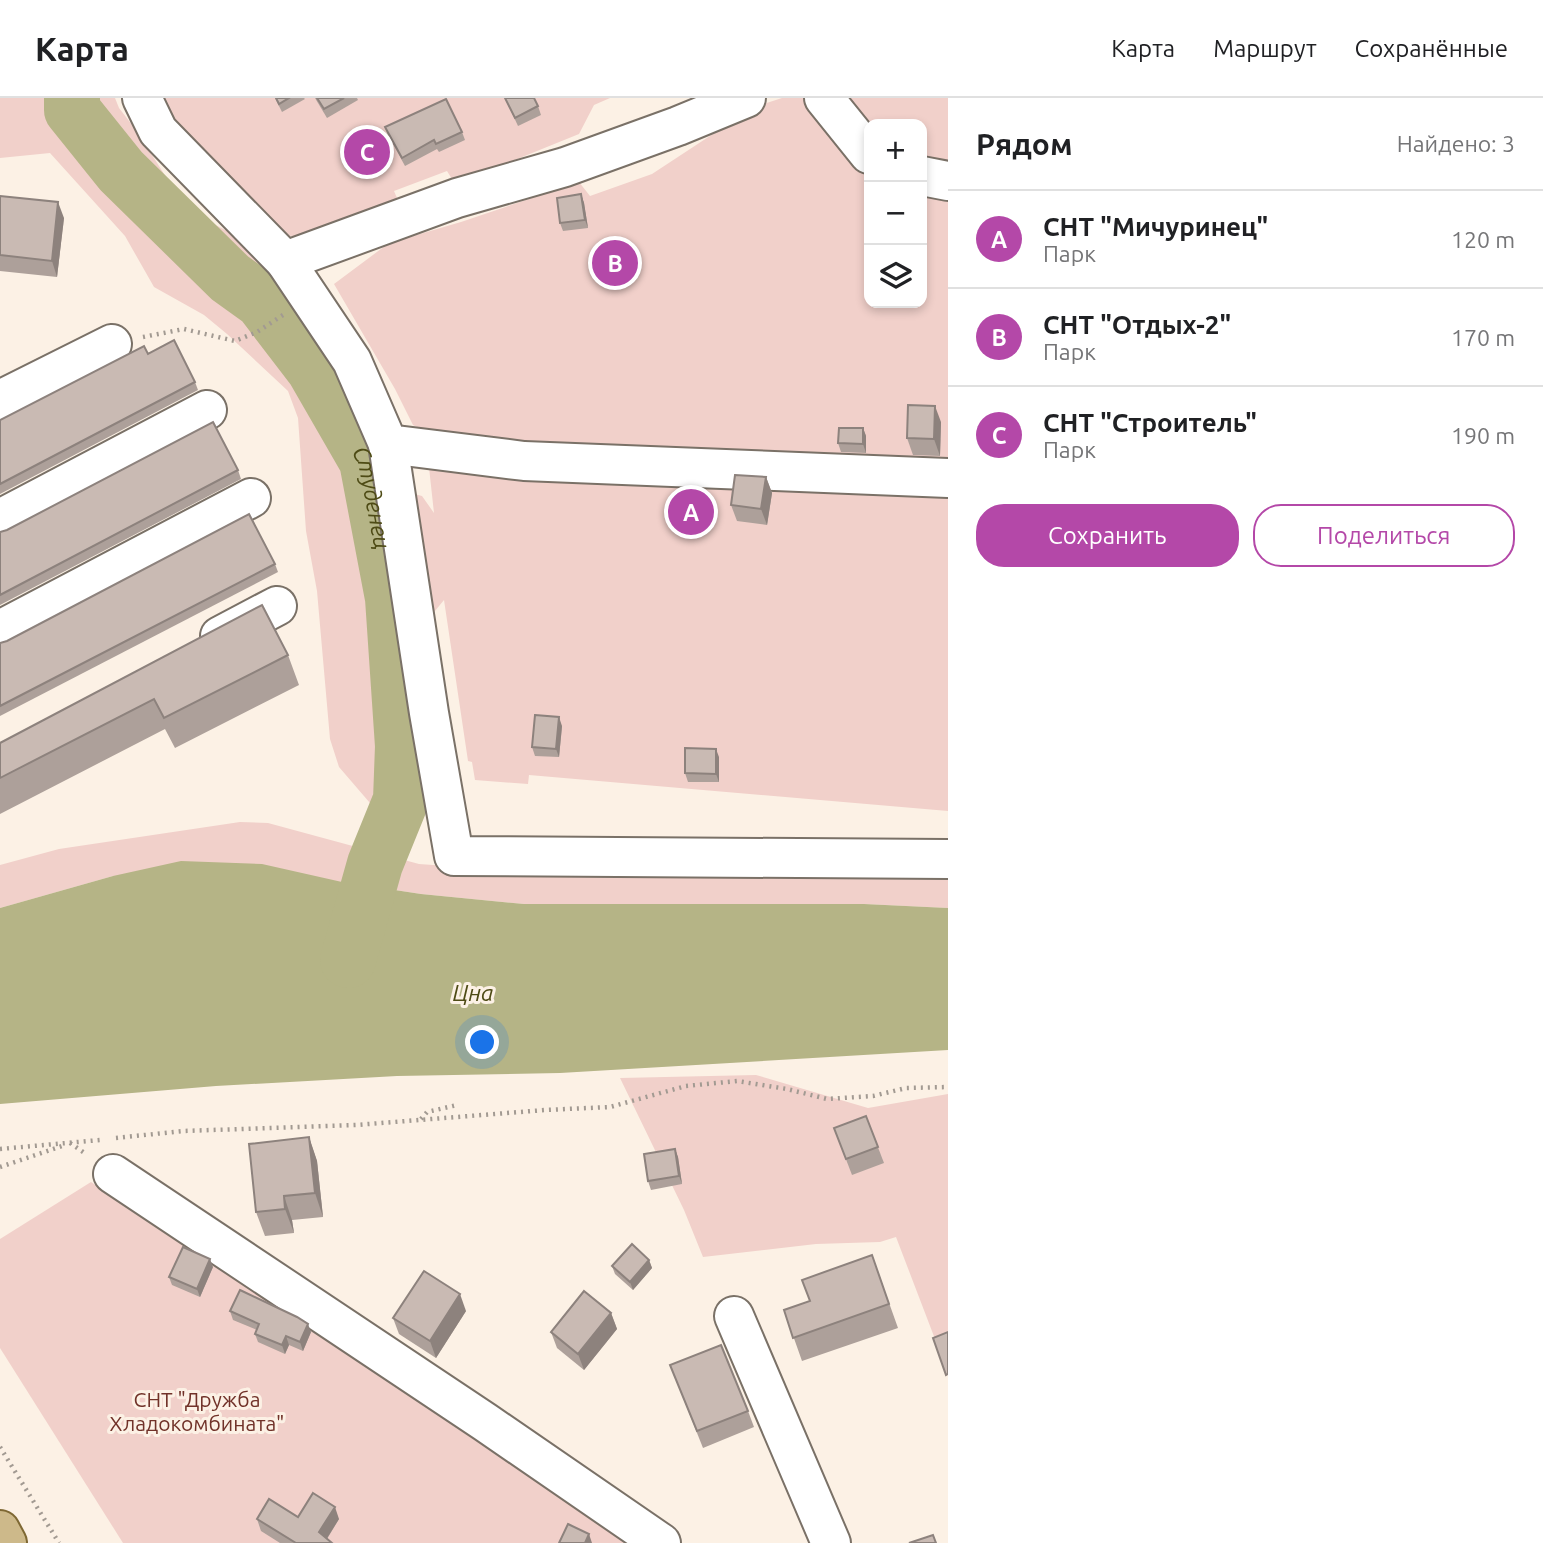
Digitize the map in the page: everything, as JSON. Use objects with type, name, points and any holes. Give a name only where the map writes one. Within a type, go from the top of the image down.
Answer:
[{"type":"main road","points":[[0,1530],[7,1543]]},
{"type":"lane","points":[[142,98],[158,131],[285,261],[352,361],[388,444],[454,856],[948,859]]},
{"type":"lane","points":[[285,261],[457,198],[565,167],[746,98]]},
{"type":"lane","points":[[824,98],[864,148]]},
{"type":"lane","points":[[927,177],[948,181]]},
{"type":"lane","points":[[0,400],[112,344]]},
{"type":"lane","points":[[0,519],[207,410]]},
{"type":"lane","points":[[388,444],[524,461],[948,478]]},
{"type":"lane","points":[[0,630],[251,498]]},
{"type":"lane","points":[[193,651],[277,606]]},
{"type":"lane","points":[[113,1174],[661,1543]]},
{"type":"lane","points":[[734,1317],[831,1543]]},
{"type":"path","points":[[112,344],[184,329],[236,341],[257,332],[288,312]]},
{"type":"path","points":[[0,1149],[183,1131],[356,1125],[610,1107],[686,1086],[737,1081],[787,1089],[827,1100],[873,1096],[906,1088],[948,1087]]},
{"type":"path","points":[[420,1120],[427,1112],[457,1105]]},
{"type":"path","points":[[0,1167],[71,1143]]},
{"type":"path","points":[[0,1447],[59,1543]]},
{"type":"green space","points":[[0,98],[115,98],[182,202],[204,219],[229,232],[288,290],[351,390],[395,489],[422,496],[434,513],[425,431],[413,425],[334,284],[389,243],[579,182],[590,196],[652,174],[754,107],[782,98],[948,98],[948,811],[529,775],[528,784],[475,780],[472,762],[468,761],[444,600],[430,617],[451,774],[404,809],[376,810],[339,767],[330,739],[317,591],[306,531],[298,418],[288,391],[204,315],[154,287],[125,236],[50,153],[0,158]]},
{"type":"green space","points":[[153,98],[610,98],[594,105],[579,134],[455,184],[447,171],[394,191],[397,198],[309,237],[276,235]]},
{"type":"green space","points":[[240,822],[268,823],[419,864],[530,872],[948,869],[948,908],[864,904],[524,904],[421,894],[342,882],[113,876],[0,908],[0,865],[59,849]]},
{"type":"green space","points":[[756,1075],[868,1108],[948,1094],[948,1373],[896,1237],[880,1242],[816,1244],[703,1257],[684,1210],[620,1078]]},
{"type":"green space","name":"СНТ \"Дружба Хладокомбината\"","points":[[91,1182],[634,1543],[123,1543],[0,1348],[0,1239]]},
{"type":"water","name":"Цна","points":[[181,861],[262,864],[342,882],[421,894],[524,904],[864,904],[948,908],[948,1050],[560,1073],[397,1076],[216,1086],[0,1104],[0,908],[113,876]]},
{"type":"building","points":[[276,98],[289,98],[279,104]]},
{"type":"building","points":[[317,98],[344,98],[324,109]]},
{"type":"building","points":[[505,98],[534,98],[538,106],[515,118]]},
{"type":"building","points":[[446,99],[462,132],[436,144],[434,140],[402,158],[385,127]]},
{"type":"building","points":[[581,194],[585,220],[560,223],[557,198]]},
{"type":"building","points":[[0,196],[58,202],[52,261],[0,255]]},
{"type":"building","points":[[174,340],[195,382],[0,484],[0,420],[144,346],[148,354]]},
{"type":"building","points":[[908,405],[935,406],[934,439],[907,438]]},
{"type":"building","points":[[213,422],[238,470],[0,595],[0,532]]},
{"type":"building","points":[[839,428],[863,428],[863,444],[838,443]]},
{"type":"building","points":[[735,475],[766,477],[761,509],[731,505]]},
{"type":"building","points":[[249,514],[275,564],[0,706],[0,643]]},
{"type":"building","points":[[262,605],[288,655],[164,718],[154,699],[0,778],[0,743]]},
{"type":"building","points":[[535,715],[559,717],[556,749],[532,747]]},
{"type":"building","points":[[685,748],[716,749],[716,774],[685,773]]},
{"type":"building","points":[[866,1116],[878,1147],[846,1159],[834,1128]]},
{"type":"building","points":[[309,1137],[315,1193],[284,1196],[285,1209],[256,1212],[249,1144]]},
{"type":"building","points":[[675,1149],[679,1176],[648,1181],[644,1154]]},
{"type":"building","points":[[632,1244],[649,1260],[630,1282],[612,1266]]},
{"type":"building","points":[[183,1247],[210,1259],[197,1289],[169,1277]]},
{"type":"building","points":[[872,1255],[889,1304],[793,1338],[784,1310],[810,1301],[802,1280]]},
{"type":"building","points":[[424,1271],[460,1294],[430,1341],[393,1318]]},
{"type":"building","points":[[240,1290],[308,1324],[300,1342],[286,1336],[282,1345],[255,1334],[259,1324],[230,1311]]},
{"type":"building","points":[[584,1291],[611,1313],[578,1354],[551,1332]]},
{"type":"building","points":[[948,1332],[948,1374],[946,1375],[933,1338]]},
{"type":"building","points":[[721,1345],[748,1411],[697,1431],[670,1365]]},
{"type":"building","points":[[313,1493],[335,1507],[319,1532],[332,1543],[296,1543],[257,1519],[269,1499],[298,1517]]},
{"type":"building","points":[[568,1524],[589,1534],[585,1543],[559,1543]]},
{"type":"building","points":[[933,1535],[936,1543],[909,1543]]},
{"type":"waterway","name":"Студенец","points":[[72,98],[72,110],[121,171],[230,278],[262,301],[314,369],[367,461],[393,598],[403,746],[401,800],[375,864],[348,960]]},
{"type":"place","name":"СНТ \"Строитель\"","points":[[367,152]]},
{"type":"place","name":"СНТ \"Отдых-2\"","points":[[615,263]]},
{"type":"place","name":"СНТ \"Мичуринец\"","points":[[691,512]]}]
